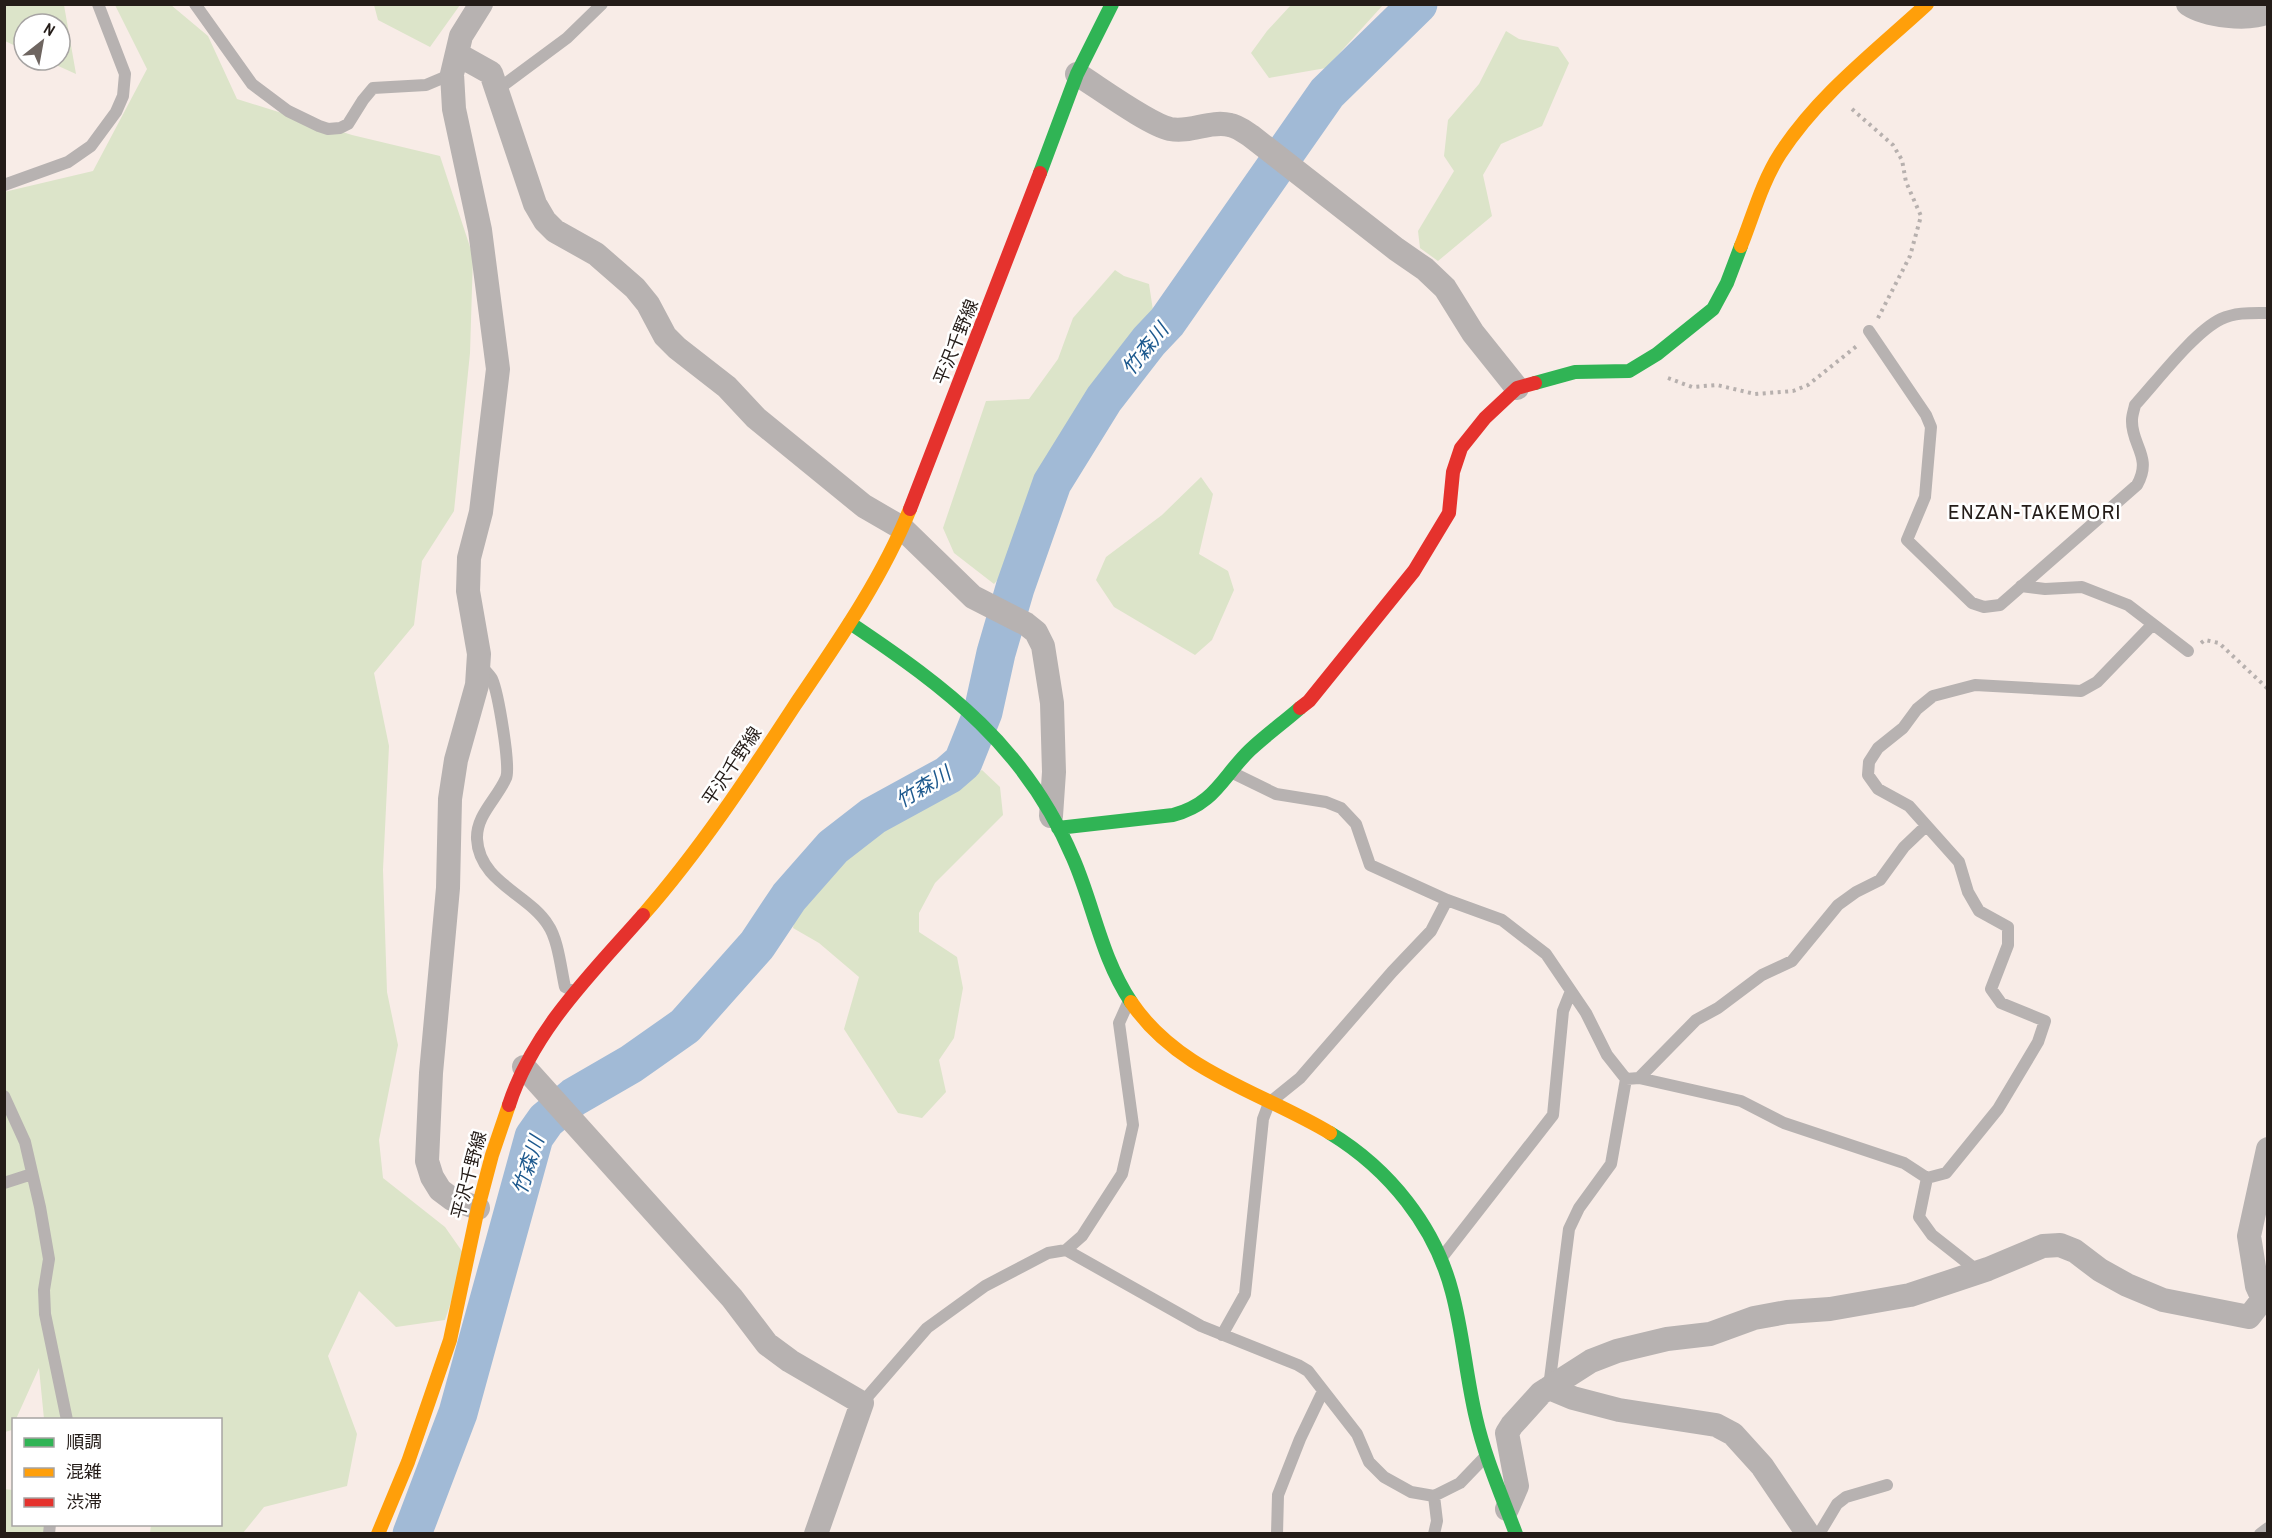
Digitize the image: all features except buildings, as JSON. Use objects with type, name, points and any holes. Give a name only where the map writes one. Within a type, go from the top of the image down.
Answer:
[{"type":"street","points":[[478,1208],[452,1199],[440,1190],[432,1177],[427,1161],[431,1073],[448,888],[450,799],[456,760],[477,685],[478,662],[468,591],[469,558],[481,512],[498,369],[480,230],[454,109],[455,64],[461,36],[480,4]]},
{"type":"street","name":"平沢千野線","points":[[378,1533],[408,1462],[450,1340],[478,1208],[507,1108],[524,1067],[547,1030],[575,993],[650,907],[730,803],[850,623],[902,528],[996,292],[1077,74],[1112,4]]},
{"type":"street","points":[[1054,822],[1173,815],[1188,811],[1211,796],[1249,751],[1309,701],[1414,572],[1449,513],[1453,472],[1461,448],[1485,418],[1517,388],[1575,372],[1629,371],[1666,347],[1713,309],[1726,283],[1768,176],[1780,154],[1805,120],[1833,90],[1927,4]]},
{"type":"street","points":[[2188,4],[2205,12],[2249,17],[2268,12]]},
{"type":"street","points":[[455,64],[491,73],[535,204],[545,221],[555,231],[596,255],[635,288],[648,304],[656,322],[671,342],[727,387],[756,418],[864,506],[902,528],[973,597],[1026,624],[1036,632],[1043,646],[1052,704],[1054,822]]},
{"type":"street","points":[[1077,74],[1147,119],[1169,129],[1188,129],[1209,124],[1232,125],[1251,136],[1425,269],[1445,288],[1473,333],[1517,388]]},
{"type":"street","points":[[850,623],[896,654],[954,699],[999,740],[1028,778],[1080,873],[1100,942],[1113,976],[1161,1037],[1188,1060],[1215,1077],[1323,1129],[1350,1146],[1374,1164],[1402,1193],[1421,1221],[1441,1260],[1456,1305],[1473,1406],[1486,1455],[1516,1533]]},
{"type":"street","points":[[524,1067],[732,1298],[767,1344],[790,1361],[862,1403],[816,1533]]},
{"type":"street","points":[[1507,1509],[1516,1486],[1507,1433],[1512,1425],[1541,1393],[1591,1361],[1617,1351],[1667,1339],[1710,1334],[1754,1318],[1910,1296],[1979,1272],[2043,1246],[2060,1245],[2075,1251],[2100,1270],[2127,1285],[2163,1300],[2249,1317],[2265,1300],[2257,1286],[2249,1236],[2268,1149]]},
{"type":"street","points":[[1549,1388],[1573,1398],[1619,1410],[1716,1425],[1733,1434],[1762,1466],[1808,1533]]},
{"type":"lane","points":[[4,185],[68,162],[91,146],[116,112],[123,96],[125,74],[98,4]]},
{"type":"lane","points":[[195,4],[256,88],[288,111],[328,129],[340,129],[348,124],[373,88],[426,84],[455,64]]},
{"type":"lane","points":[[497,90],[567,38],[602,4]]},
{"type":"lane","points":[[1869,331],[1926,415],[1931,427],[1925,497],[1907,540],[1972,603],[1984,607],[2000,605],[2137,485],[2143,474],[2142,456],[2132,421],[2135,405],[2204,330],[2223,318],[2243,313],[2268,313]]},
{"type":"lane","points":[[2021,586],[2045,589],[2082,587],[2128,605],[2188,651]]},
{"type":"lane","points":[[1626,1079],[1639,1078],[1741,1101],[1784,1123],[1904,1163],[1927,1178],[1946,1173],[1998,1109],[2038,1042],[2045,1021],[2001,1003],[1992,989],[2008,945],[2008,927],[1979,911],[1968,892],[1959,862],[1909,806],[1878,789],[1868,776],[1869,762],[1878,748],[1904,728],[1917,709],[1934,696],[1975,685],[2081,691],[2097,682],[2153,624]]},
{"type":"lane","points":[[478,662],[492,680],[508,755],[508,772],[481,818],[477,829],[477,842],[482,859],[493,875],[549,925],[565,987],[575,993]]},
{"type":"lane","points":[[1231,772],[1276,794],[1326,802],[1341,808],[1356,824],[1370,865],[1447,900],[1502,920],[1546,954],[1571,991],[1607,1055],[1626,1079],[1611,1164],[1579,1208],[1569,1229],[1549,1388]]},
{"type":"lane","points":[[1639,1078],[1696,1020],[1718,1008],[1762,975],[1792,961],[1838,905],[1856,892],[1880,880],[1904,847],[1926,826]]},
{"type":"lane","points":[[1222,1335],[1245,1294],[1263,1119],[1269,1103],[1300,1078],[1392,972],[1431,931],[1447,900]]},
{"type":"lane","points":[[1441,1260],[1553,1115],[1563,1011],[1571,991]]},
{"type":"lane","points":[[862,1403],[927,1328],[985,1286],[1048,1253],[1066,1250],[1082,1236],[1122,1173],[1133,1125],[1119,1023],[1130,999]]},
{"type":"lane","points":[[4,1096],[25,1142],[49,1258],[44,1290],[45,1314],[68,1418]]},
{"type":"lane","points":[[4,1183],[32,1174]]},
{"type":"lane","points":[[1927,1178],[1918,1217],[1932,1234],[1979,1272]]},
{"type":"lane","points":[[1066,1250],[1201,1326],[1308,1371],[1357,1434],[1369,1462],[1384,1478],[1411,1492],[1434,1496],[1460,1483],[1486,1455]]},
{"type":"lane","points":[[1277,1533],[1278,1495],[1300,1439],[1323,1390]]},
{"type":"lane","points":[[1818,1533],[1837,1504],[1846,1497],[1887,1485]]},
{"type":"lane","points":[[1434,1496],[1437,1521],[1434,1533]]},
{"type":"lane","points":[[2260,1533],[2268,1528]]},
{"type":"path","points":[[1641,364],[1673,381],[1692,387],[1717,385],[1755,394],[1792,391],[1808,385],[1856,348],[1876,322],[1910,255],[1921,216],[1906,182],[1902,160],[1893,145],[1833,90]]},
{"type":"path","points":[[2188,651],[2205,640],[2219,643],[2268,689]]},
{"type":"green space","points":[[5,4],[64,5],[65,12],[12,12],[12,44],[5,41]]},
{"type":"green space","points":[[374,4],[460,5],[430,47],[378,20]]},
{"type":"green space","points":[[115,5],[171,5],[208,36],[237,99],[352,135],[440,156],[473,256],[470,353],[454,511],[422,561],[414,625],[374,673],[389,746],[383,870],[387,992],[398,1045],[379,1140],[383,1178],[445,1227],[466,1257],[445,1320],[396,1327],[359,1291],[328,1356],[357,1434],[347,1486],[264,1507],[243,1533],[150,1533],[151,1526],[222,1526],[222,1418],[44,1418],[39,1368],[16,1418],[12,1418],[12,1430],[5,1432],[4,192],[93,171],[147,69]]},
{"type":"green space","points":[[1291,5],[1383,5],[1326,68],[1269,78],[1251,53]]},
{"type":"green space","points":[[1506,31],[1519,39],[1558,47],[1569,63],[1542,126],[1501,144],[1483,175],[1492,216],[1438,261],[1420,248],[1418,231],[1454,171],[1444,156],[1448,120],[1479,84]]},
{"type":"green space","points":[[72,51],[76,74],[72,72]]},
{"type":"green space","points":[[1115,270],[1124,276],[1149,284],[1154,317],[1079,423],[1028,513],[1019,555],[994,584],[954,553],[943,528],[986,401],[1029,399],[1058,359],[1073,318]]},
{"type":"green space","points":[[1201,477],[1213,494],[1199,554],[1228,571],[1234,590],[1212,640],[1195,655],[1114,607],[1096,580],[1106,557],[1162,515]]},
{"type":"green space","points":[[982,770],[1000,787],[1003,815],[935,883],[919,913],[919,932],[957,957],[963,988],[954,1038],[939,1060],[946,1092],[922,1118],[898,1113],[844,1029],[859,977],[819,943],[793,928],[798,903],[844,855],[888,821]]},
{"type":"green space","points":[[4,1489],[12,1490],[12,1526],[47,1526],[52,1533],[5,1533]]},
{"type":"waterway","name":"竹森川","points":[[412,1534],[458,1413],[534,1137],[546,1120],[574,1097],[631,1064],[685,1026],[757,945],[789,897],[833,847],[873,816],[948,775],[963,762],[983,712],[996,653],[1015,588],[1052,483],[1104,399],[1149,341],[1167,322],[1327,93],[1418,4]]},
{"type":"traffic: fast","points":[[1040,173],[1077,74],[1112,4]]},
{"type":"traffic: fast","points":[[1535,383],[1575,372],[1629,371],[1657,354],[1713,309],[1727,283],[1741,246]]},
{"type":"traffic: fast","points":[[850,623],[886,647],[951,697],[980,723],[1032,784],[1054,819],[1073,858],[1112,967],[1131,1002]]},
{"type":"traffic: fast","points":[[1058,828],[1173,815],[1187,810],[1199,804],[1217,789],[1250,750],[1300,708]]},
{"type":"traffic: fast","points":[[1330,1133],[1372,1164],[1390,1182],[1407,1201],[1434,1244],[1456,1307],[1480,1433],[1516,1534]]},
{"type":"traffic: slow","points":[[1741,246],[1768,176],[1795,133],[1849,74],[1927,4]]},
{"type":"traffic: slow","points":[[643,915],[723,813],[842,634],[886,560],[910,509]]},
{"type":"traffic: slow","points":[[1131,1002],[1150,1026],[1172,1046],[1197,1063],[1330,1133]]},
{"type":"traffic: slow","points":[[378,1534],[408,1462],[450,1340],[478,1208],[492,1155],[509,1105]]},
{"type":"traffic: jam","points":[[910,509],[1040,173]]},
{"type":"traffic: jam","points":[[1300,708],[1309,701],[1414,571],[1449,513],[1453,472],[1461,448],[1485,418],[1517,388],[1535,383]]},
{"type":"traffic: jam","points":[[509,1105],[533,1052],[549,1027],[585,980],[643,915]]},
{"type":"district","name":"ENZAN-TAKEMORI","points":[[2035,512]]}]
